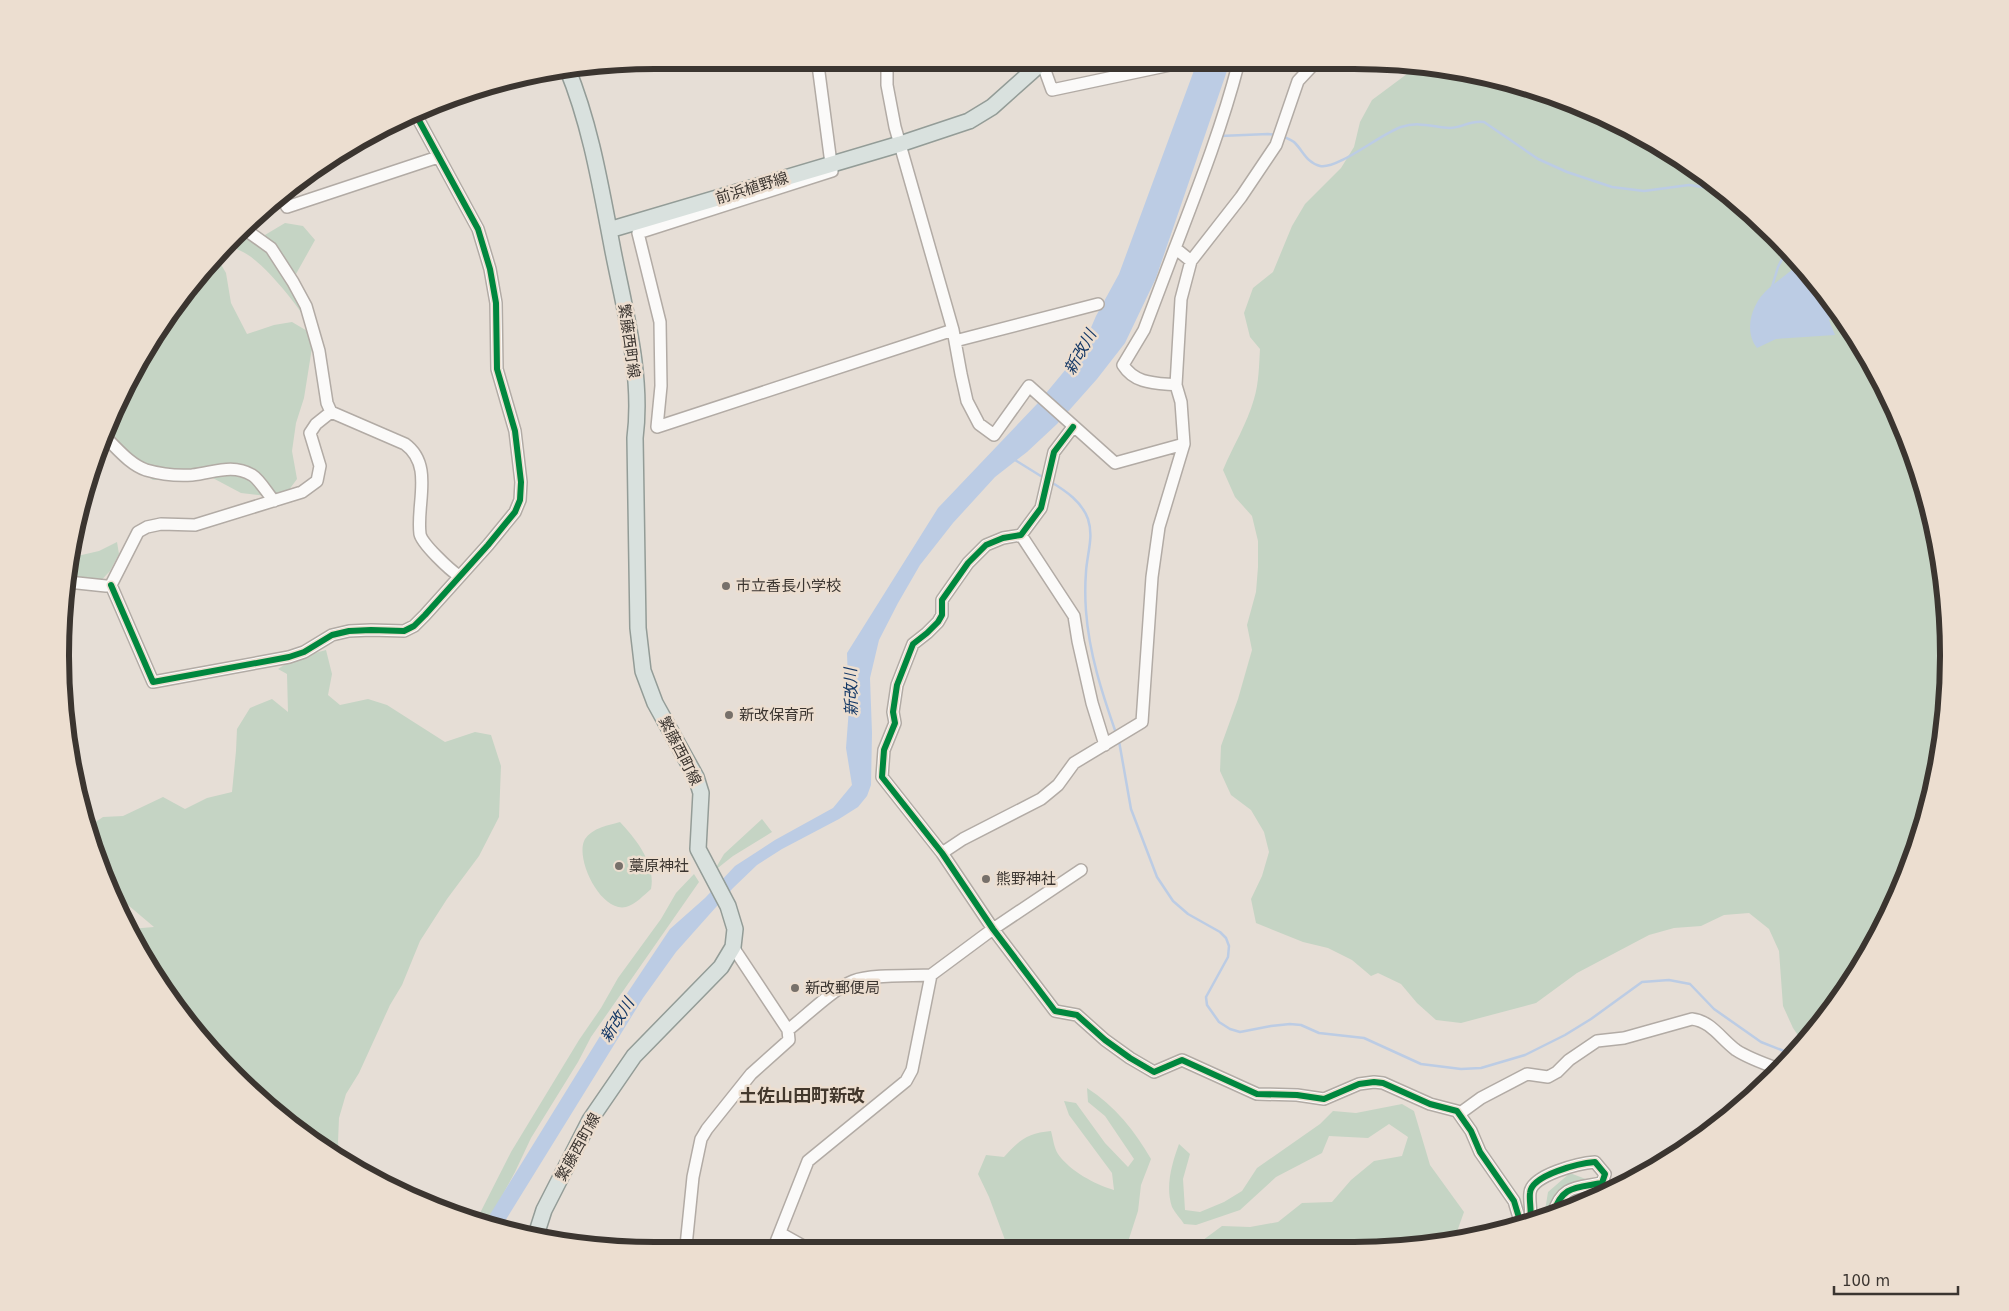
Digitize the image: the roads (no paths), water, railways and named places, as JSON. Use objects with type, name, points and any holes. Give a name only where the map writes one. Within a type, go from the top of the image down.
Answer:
[{"type":"main road","name":"前浜植野線","points":[[609,230],[969,122],[992,107],[1036,69]]},
{"type":"main road","points":[[570,75],[583,109],[609,230]]},
{"type":"main road","name":"繁藤西町線","points":[[538,1230],[544,1210],[590,1120],[628,1064],[721,967],[733,947],[734,928],[728,906],[698,849],[701,793],[696,776],[655,703],[643,671],[639,651],[635,438],[638,413],[632,348],[609,230]]},
{"type":"street","points":[[819,69],[832,171],[638,233],[660,322],[661,386],[657,427],[954,336],[1098,304]]},
{"type":"street","points":[[887,69],[887,85],[900,144],[954,336],[967,401],[980,424],[994,435],[1029,386],[1114,463],[1184,444]]},
{"type":"street","points":[[1043,69],[1052,90],[1151,69]]},
{"type":"street","points":[[1176,385],[1145,383],[1128,373],[1122,366],[1144,330],[1203,176],[1237,69]]},
{"type":"street","points":[[942,854],[963,839],[1041,799],[1058,785],[1074,763],[1142,722],[1152,577],[1159,526],[1184,444],[1181,402],[1176,385],[1182,299],[1191,260],[1241,197],[1276,145],[1298,81],[1309,69]]},
{"type":"street","points":[[112,584],[153,682],[289,657],[304,652],[332,635],[349,631],[404,632],[414,626],[425,615],[515,512],[520,500],[521,482],[515,431],[497,368],[496,303],[490,269],[478,229],[418,119]]},
{"type":"street","points":[[284,202],[287,207],[438,157]]},
{"type":"street","points":[[249,233],[271,248],[294,282],[306,306],[319,351],[327,404],[331,412],[396,440],[412,449],[421,463],[420,536],[433,552],[460,576]]},
{"type":"street","points":[[1175,248],[1191,260]]},
{"type":"street","points":[[74,583],[106,586],[112,584],[138,532],[147,527],[161,524],[195,525],[302,492],[317,481],[320,466],[310,439],[310,433],[316,424],[331,412]]},
{"type":"street","points":[[1073,426],[1054,452],[1041,508],[1020,535],[1003,538],[986,545],[968,563],[942,600],[942,615],[938,622],[927,634],[913,644],[897,685],[893,712],[895,723],[884,750],[882,777],[942,854],[993,929],[1056,1011],[1078,1015],[1106,1040],[1130,1058],[1154,1072],[1182,1060],[1257,1094],[1297,1095],[1324,1100],[1358,1084],[1374,1082],[1430,1104],[1452,1109],[1459,1114],[1480,1152],[1514,1201],[1519,1218]]},
{"type":"street","points":[[109,441],[134,464],[146,470],[191,475],[228,468],[239,469],[254,476],[274,501]]},
{"type":"street","points":[[1020,535],[1074,616],[1078,641],[1105,745]]},
{"type":"street","points":[[788,1030],[844,986],[855,980],[892,976],[931,975],[993,929],[1081,870]]},
{"type":"street","points":[[686,1242],[693,1177],[701,1139],[751,1074],[789,1040],[788,1030],[747,971],[733,947]]},
{"type":"street","points":[[776,1242],[808,1161],[906,1081],[912,1070],[931,975]]},
{"type":"street","points":[[1459,1114],[1481,1098],[1527,1074],[1548,1077],[1597,1041],[1624,1038],[1692,1019],[1709,1025],[1736,1050],[1772,1066]]},
{"type":"street","points":[[1532,1214],[1530,1192],[1533,1184],[1552,1174],[1582,1163],[1596,1162],[1605,1174],[1602,1183],[1563,1193],[1555,1206]]},
{"type":"street","points":[[780,1233],[796,1242]]},
{"type":"water","name":"新改川","points":[[1195,69],[1228,69],[1156,278],[1125,343],[1097,379],[1057,424],[1027,452],[995,477],[953,523],[920,565],[879,640],[870,678],[871,785],[867,796],[858,807],[839,819],[782,849],[757,865],[733,888],[676,952],[643,998],[504,1222],[488,1217],[618,1007],[670,929],[705,898],[735,866],[775,840],[833,808],[852,785],[846,748],[849,708],[847,653],[938,508],[1037,404],[1071,363],[1087,337],[1119,274]]},
{"type":"water","points":[[1794,268],[1831,316],[1829,320],[1835,335],[1776,339],[1757,348],[1751,333],[1751,317],[1762,295]]},
{"type":"waterway","points":[[1282,136],[1295,143],[1312,162],[1320,166],[1328,166],[1348,157],[1383,136],[1408,125],[1420,124],[1450,128],[1474,122],[1484,122],[1538,159],[1567,172],[1612,187],[1644,191],[1689,185],[1708,188]]},
{"type":"waterway","points":[[1220,136],[1277,135]]},
{"type":"waterway","points":[[1772,287],[1783,257]]},
{"type":"waterway","points":[[1015,460],[1044,478]]},
{"type":"waterway","points":[[1051,482],[1078,502],[1090,526],[1085,592],[1088,627],[1097,673],[1116,733]]},
{"type":"waterway","points":[[1119,741],[1131,809],[1157,877],[1173,901],[1188,914],[1220,932],[1226,938],[1229,946],[1228,957],[1206,997],[1207,1005],[1219,1022],[1230,1029],[1240,1032],[1271,1026],[1301,1025],[1319,1033],[1364,1038],[1421,1064],[1461,1069],[1481,1068],[1525,1055],[1565,1035],[1591,1019],[1642,982],[1669,980],[1690,984],[1714,1009],[1761,1042],[1786,1052]]},
{"type":"place","name":"市立香長小学校","points":[[726,586]]},
{"type":"place","name":"新改保育所","points":[[729,715]]},
{"type":"place","name":"藁原神社","points":[[619,866]]},
{"type":"place","name":"熊野神社","points":[[986,879]]},
{"type":"place","name":"新改郵便局","points":[[795,988]]},
{"type":"district","name":"土佐山田町新改","points":[[802,1095]]}]
